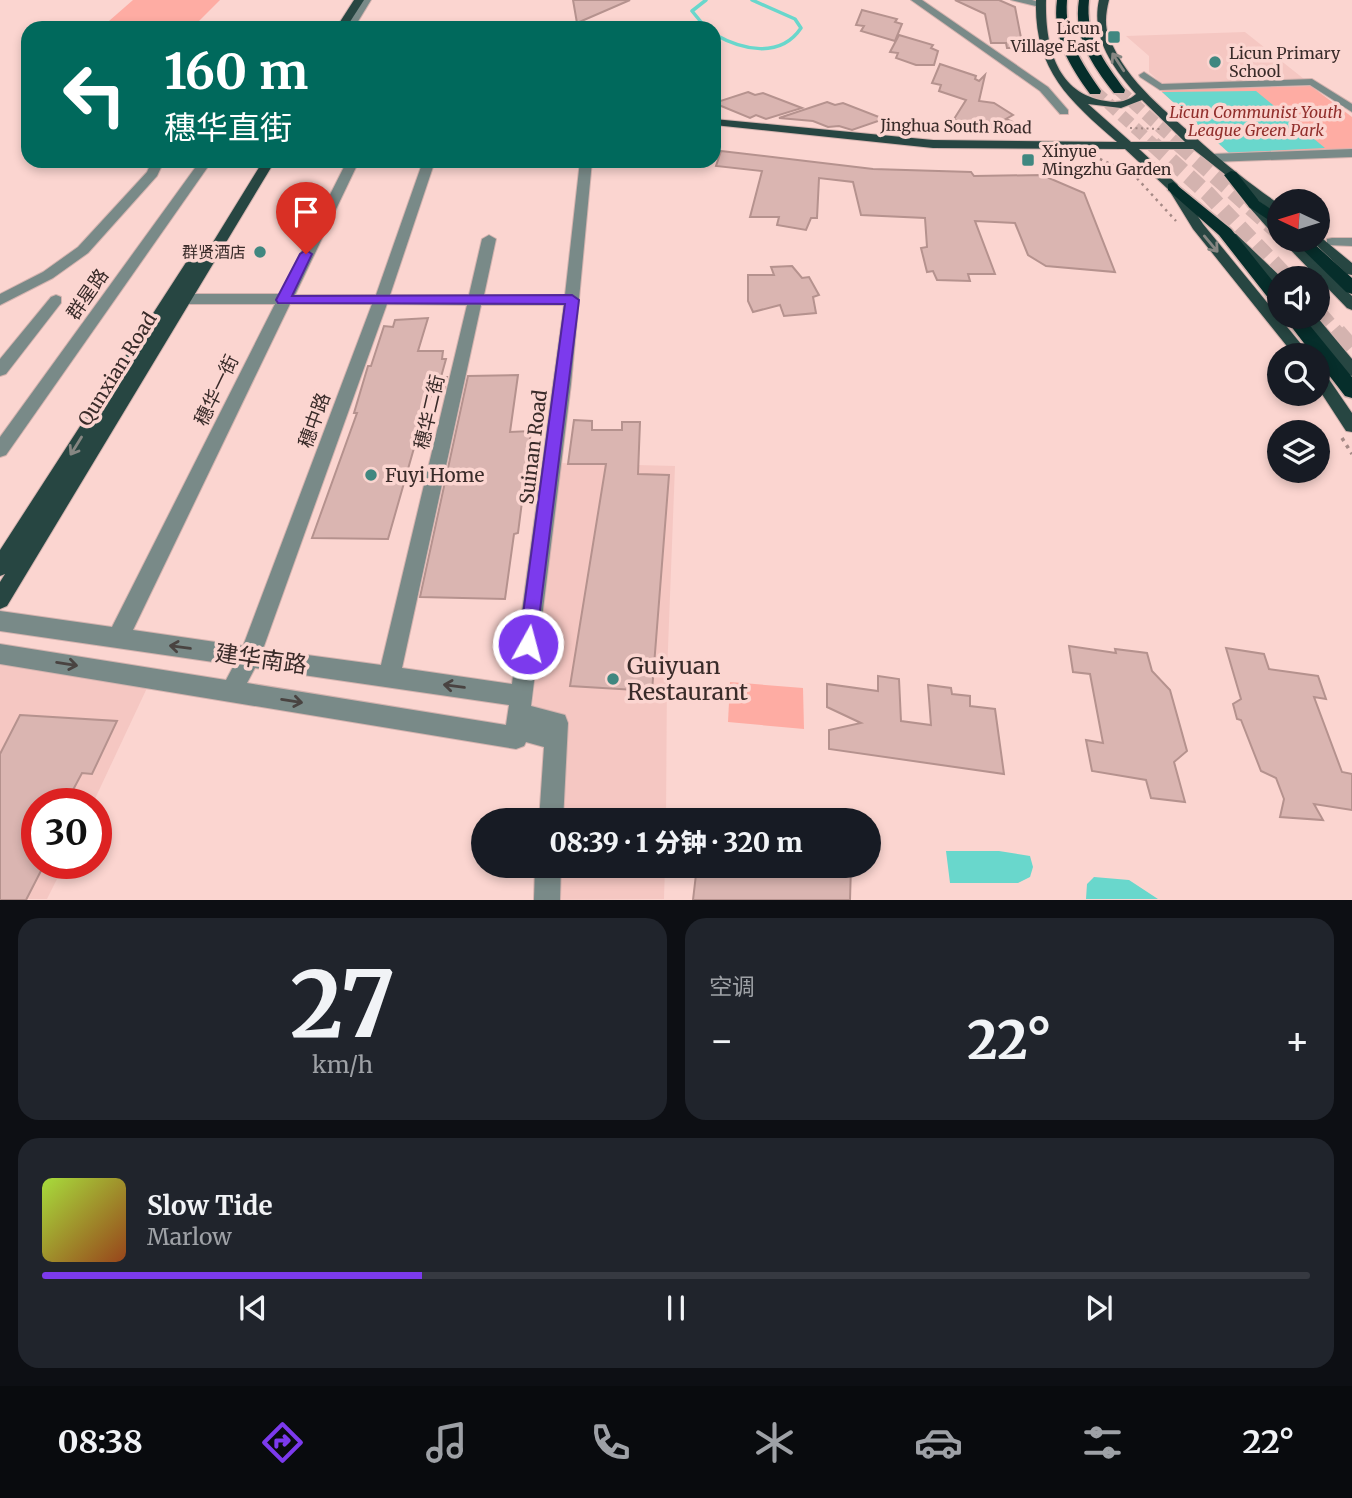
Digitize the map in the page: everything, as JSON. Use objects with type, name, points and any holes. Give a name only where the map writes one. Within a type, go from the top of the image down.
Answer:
[{"type":"highway","points":[[1062,0],[1061,24],[1065,43],[1095,90]]},
{"type":"highway","points":[[1084,0],[1082,21],[1088,43],[1119,90]]},
{"type":"highway","points":[[1231,175],[1254,204],[1267,213]]},
{"type":"highway","points":[[1173,187],[1226,232],[1267,285]]},
{"type":"highway","points":[[1314,252],[1352,288]]},
{"type":"highway","points":[[1303,329],[1352,391]]},
{"type":"main road","points":[[346,21],[359,0]]},
{"type":"main road","points":[[354,21],[367,0]]},
{"type":"main road","points":[[1104,0],[1101,23],[1106,42],[1120,67],[1142,94],[1212,158],[1267,201]]},
{"type":"main road","points":[[1040,2],[1039,19],[1046,49],[1074,95],[1124,145],[1173,187],[1199,229],[1293,343]]},
{"type":"main road","points":[[1074,95],[1098,103],[1116,105],[1131,103],[1142,94]]},
{"type":"main road","name":"Jinghua South Road","points":[[721,123],[923,144],[1199,146]]},
{"type":"main road","name":"Qunxian Road","points":[[0,567],[253,168]]},
{"type":"main road","name":"Qunxian Road","points":[[0,598],[264,168]]},
{"type":"main road","name":"Qunxian Road","points":[[0,598],[264,168]]},
{"type":"main road","points":[[1254,204],[1267,219]]},
{"type":"main road","points":[[1226,232],[1267,270]]},
{"type":"main road","points":[[1330,246],[1352,271]]},
{"type":"main road","points":[[1300,252],[1352,304]]},
{"type":"main road","points":[[1319,329],[1352,370]]},
{"type":"main road","points":[[1330,394],[1352,426]]},
{"type":"street","points":[[916,0],[1044,89],[1064,112]]},
{"type":"street","points":[[1016,0],[1040,2]]},
{"type":"street","points":[[1144,75],[1160,87],[1312,82],[1352,109]]},
{"type":"street","points":[[1212,158],[1352,153]]},
{"type":"street","points":[[0,300],[48,275],[83,250],[155,168]]},
{"type":"street","name":"群星路","points":[[0,450],[201,168]]},
{"type":"street","name":"穗华一街","points":[[118,638],[349,168]]},
{"type":"street","name":"穗中路","points":[[232,691],[248,657],[381,300],[427,168]]},
{"type":"street","name":"Suinan Road","points":[[519,719],[572,300],[585,168]]},
{"type":"street","name":"穗华二街","points":[[389,677],[489,239]]},
{"type":"street","points":[[1330,241],[1352,243]]},
{"type":"street","points":[[181,299],[572,300]]},
{"type":"street","points":[[0,370],[56,300]]},
{"type":"street","name":"建华南路","points":[[0,621],[389,677],[519,719]]},
{"type":"street","name":"建华南路","points":[[0,654],[232,691],[519,719]]},
{"type":"street","points":[[519,719],[556,731],[552,808]]},
{"type":"street","points":[[547,900],[548,878]]},
{"type":"path","points":[[1121,128],[1170,130]]},
{"type":"shaded area","name":"Licun Primary School","points":[[1245,32],[1304,79],[1161,83],[1149,72],[1149,56],[1126,36]]},
{"type":"shaded area","points":[[561,463],[675,466],[667,674],[666,808],[541,808],[545,745],[532,709]]},
{"type":"shaded area","points":[[0,664],[147,688],[100,788],[21,788],[21,879],[57,879],[47,899],[0,899]]},
{"type":"shaded area","points":[[535,878],[665,878],[664,899],[534,900]]},
{"type":"green space","points":[[133,0],[220,0],[199,21],[109,21]]},
{"type":"green space","name":"Licun Communist Youth League Green Park","points":[[1311,86],[1352,117],[1352,149],[1233,156],[1160,90]]},
{"type":"green space","points":[[730,682],[803,688],[804,729],[728,722]]},
{"type":"water","points":[[1256,91],[1325,148],[1229,153],[1162,92]]},
{"type":"water","points":[[946,851],[999,851],[1030,856],[1033,867],[1030,877],[1018,883],[950,883]]},
{"type":"water","points":[[1094,877],[1129,880],[1158,899],[1086,899],[1087,884]]},
{"type":"building","points":[[573,0],[630,0],[582,21],[577,21]]},
{"type":"building","points":[[955,0],[999,0],[1015,7],[1023,48],[1007,48],[1006,43],[991,43],[985,14]]},
{"type":"building","points":[[862,10],[897,19],[895,22],[902,24],[895,41],[861,31],[864,26],[856,25]]},
{"type":"building","points":[[899,35],[933,45],[931,48],[938,51],[934,65],[916,65],[896,58],[898,53],[890,52]]},
{"type":"building","points":[[940,64],[976,76],[975,79],[979,81],[985,75],[979,101],[994,103],[1013,115],[1006,119],[1015,123],[993,133],[973,129],[954,119],[966,100],[939,91],[941,85],[932,83]]},
{"type":"building","points":[[748,92],[755,95],[763,93],[802,108],[766,119],[756,115],[750,118],[721,106],[721,101]]},
{"type":"building","points":[[827,102],[835,105],[843,103],[884,119],[852,130],[839,126],[828,127],[813,121],[779,118]]},
{"type":"building","points":[[721,151],[873,169],[971,172],[974,176],[1042,175],[1084,193],[1115,272],[1046,266],[1028,255],[1015,223],[975,221],[995,274],[968,274],[970,281],[937,280],[933,271],[927,272],[921,248],[927,247],[925,218],[861,215],[853,182],[819,178],[817,218],[811,218],[806,230],[777,225],[779,217],[750,217],[762,171],[721,167]]},
{"type":"building","points":[[792,266],[802,278],[809,277],[819,295],[813,297],[816,313],[784,316],[780,305],[753,312],[748,301],[748,275],[774,275],[771,267]]},
{"type":"building","points":[[428,318],[418,351],[443,351],[442,359],[446,359],[441,377],[447,377],[443,394],[432,393],[424,413],[388,539],[312,538],[357,413],[354,413],[368,366],[371,366],[384,326],[393,327],[395,320]]},
{"type":"building","points":[[518,375],[510,432],[531,431],[518,533],[514,534],[505,599],[420,597],[468,376]]},
{"type":"building","points":[[574,420],[592,421],[592,430],[622,430],[622,422],[640,422],[638,474],[669,475],[652,691],[570,686],[606,464],[568,464]]},
{"type":"building","points":[[1069,646],[1116,653],[1115,649],[1147,653],[1152,671],[1170,690],[1187,751],[1174,762],[1185,802],[1151,798],[1146,780],[1092,771],[1086,740],[1103,743],[1090,674],[1073,672]]},
{"type":"building","points":[[1226,648],[1264,654],[1269,669],[1318,676],[1326,699],[1314,697],[1342,772],[1352,774],[1352,810],[1314,804],[1323,820],[1280,817],[1284,799],[1276,778],[1261,771],[1241,720],[1237,719],[1233,704],[1241,699]]},
{"type":"building","points":[[878,676],[899,679],[901,721],[931,725],[928,685],[951,688],[952,694],[970,696],[970,706],[995,709],[1004,774],[829,749],[829,730],[861,723],[827,707],[827,684],[878,691]]},
{"type":"building","points":[[20,715],[117,721],[92,774],[82,773],[74,788],[21,788],[21,879],[37,879],[26,900],[0,900],[0,754]]},
{"type":"building","points":[[696,878],[851,878],[850,900],[693,900]]},
{"type":"waterway","points":[[700,21],[692,11],[706,0]]},
{"type":"waterway","points":[[721,38],[748,47],[772,48],[792,38],[801,28],[795,19],[752,0]]},
{"type":"tunnel","points":[[1119,90],[1181,146]]},
{"type":"tunnel","points":[[1095,91],[1155,146]]},
{"type":"tunnel","points":[[1153,144],[1208,194],[1277,266]]},
{"type":"tunnel","points":[[1179,144],[1267,222]]},
{"type":"tunnel","points":[[1330,326],[1338,335]]},
{"type":"tunnel","points":[[1336,333],[1352,351]]},
{"type":"place","name":"Licun Village East","points":[[1114,37]]},
{"type":"place","name":"Licun Primary School","points":[[1215,62]]},
{"type":"place","name":"Xinyue Mingzhu Garden","points":[[1028,160]]},
{"type":"place","name":"群贤酒店","points":[[260,252]]},
{"type":"place","name":"Fuyi Home","points":[[371,475]]},
{"type":"place","name":"Guiyuan Restaurant","points":[[613,679]]},
{"type":"route","points":[[306,254],[283,300],[572,300],[528,644]]}]
